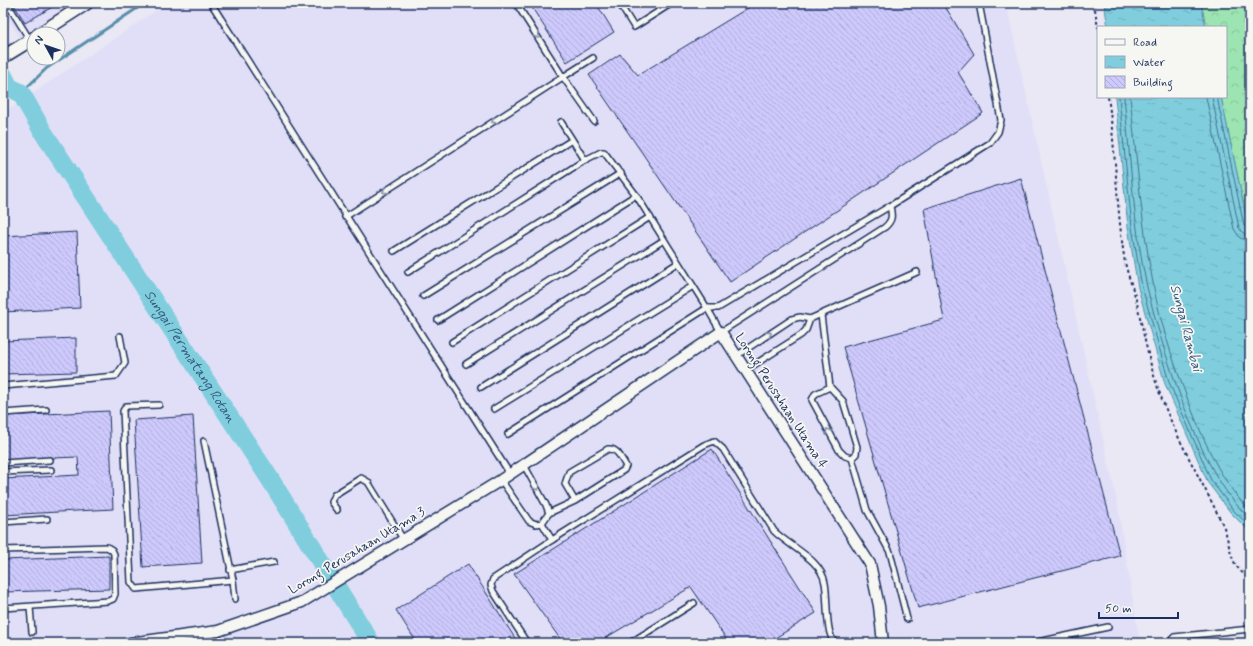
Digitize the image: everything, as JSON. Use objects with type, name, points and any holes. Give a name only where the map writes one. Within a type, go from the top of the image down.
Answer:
[{"type":"street","points":[[50,26],[80,5]]},
{"type":"street","points":[[7,55],[26,42]]},
{"type":"street","name":"Lorong Perusahaan Utama 4","points":[[513,472],[721,332],[870,564],[879,606],[883,643]]},
{"type":"street","name":"Lorong Perusahaan Utama 3","points":[[130,643],[218,631],[302,602],[340,577],[513,472]]},
{"type":"lane","points":[[7,3],[26,27]]},
{"type":"lane","points":[[211,3],[345,217],[513,472],[546,505],[549,513]]},
{"type":"lane","points":[[516,3],[563,77],[594,121]]},
{"type":"lane","points":[[619,3],[634,27],[672,3]]},
{"type":"lane","points":[[508,434],[707,308],[718,308],[890,206],[990,143],[998,132],[1001,120],[979,3]]},
{"type":"lane","points":[[345,217],[593,58]]},
{"type":"lane","points":[[561,122],[585,160]]},
{"type":"lane","points":[[394,250],[572,140]]},
{"type":"lane","points":[[408,272],[585,160],[600,152],[604,152],[636,195],[721,332],[890,223],[892,217],[890,206]]},
{"type":"lane","points":[[423,296],[621,173]]},
{"type":"lane","points":[[438,320],[636,195]]},
{"type":"lane","points":[[452,342],[650,217]]},
{"type":"lane","points":[[466,364],[664,240]]},
{"type":"lane","points":[[481,387],[678,263]]},
{"type":"lane","points":[[746,370],[801,335],[806,330],[810,320],[917,272]]},
{"type":"lane","points":[[494,409],[693,286]]},
{"type":"lane","points":[[821,314],[830,387],[843,401],[857,447],[856,454],[852,458]]},
{"type":"lane","points":[[736,356],[792,319],[800,317],[810,320]]},
{"type":"lane","points":[[3,386],[116,376],[124,363],[120,336]]},
{"type":"lane","points":[[830,387],[815,394],[812,400],[839,450],[844,456],[852,458]]},
{"type":"lane","points":[[159,405],[126,406],[122,411],[131,582],[136,589],[233,580]]},
{"type":"lane","points":[[3,413],[46,410]]},
{"type":"lane","points":[[204,441],[233,580],[235,599]]},
{"type":"lane","points":[[528,643],[493,591],[491,585],[493,579],[552,540],[704,445],[714,441],[723,449],[774,531],[784,541],[801,552],[816,565],[825,581],[830,631],[835,643]]},
{"type":"lane","points":[[513,472],[529,522],[536,524],[542,523],[549,513],[575,501],[624,470],[626,466],[617,452],[612,449],[608,449],[569,472],[565,484],[575,501]]},
{"type":"lane","points":[[852,458],[867,510],[890,552],[908,619]]},
{"type":"lane","points":[[3,462],[50,460]]},
{"type":"lane","points":[[3,472],[51,470]]},
{"type":"lane","points":[[337,510],[331,502],[334,496],[361,478],[368,482],[403,540]]},
{"type":"lane","points":[[3,522],[47,519]]},
{"type":"lane","points":[[542,523],[552,540]]},
{"type":"lane","points":[[3,550],[107,547],[112,550],[114,554],[115,594],[112,599],[108,601],[3,608]]},
{"type":"lane","points":[[230,570],[274,562]]},
{"type":"lane","points":[[630,643],[694,603]]},
{"type":"lane","points":[[30,607],[32,632]]},
{"type":"lane","points":[[1033,643],[1108,627]]},
{"type":"lane","points":[[1168,643],[1174,637],[1250,629]]},
{"type":"path","points":[[1094,3],[1098,26]]},
{"type":"path","points":[[1108,98],[1114,140],[1118,203],[1124,258],[1136,301],[1149,363],[1173,424],[1193,468],[1222,523],[1233,561],[1241,573],[1250,578]]},
{"type":"shaded area","points":[[3,3],[76,3],[40,26],[26,26],[26,35],[20,39],[3,10]]},
{"type":"shaded area","points":[[167,3],[1006,3],[1117,501],[1140,643],[3,643],[3,113]]},
{"type":"green space","points":[[1201,3],[1250,3],[1250,235],[1221,98],[1227,98],[1227,26],[1206,26]]},
{"type":"water","points":[[1104,3],[1201,3],[1206,26],[1108,26]]},
{"type":"water","name":"Sungai Rambai","points":[[1115,98],[1221,98],[1250,235],[1250,532],[1231,513],[1208,483],[1165,384],[1138,288],[1128,227]]},
{"type":"building","points":[[13,3],[59,3],[25,23]]},
{"type":"building","points":[[529,3],[596,3],[614,32],[567,62]]},
{"type":"building","points":[[756,3],[943,3],[974,54],[958,72],[983,113],[730,282],[589,75],[620,54],[638,75]]},
{"type":"building","points":[[1021,178],[1120,556],[918,608],[843,347],[944,320],[924,209]]},
{"type":"building","points":[[77,232],[80,308],[3,312],[3,236]]},
{"type":"building","points":[[76,338],[76,372],[3,374],[3,341]]},
{"type":"building","points":[[109,411],[113,509],[3,515],[3,479],[79,475],[78,457],[3,460],[3,416]]},
{"type":"building","points":[[193,416],[202,563],[143,567],[134,420]]},
{"type":"building","points":[[712,449],[816,613],[767,643],[729,643],[691,587],[597,643],[563,643],[514,574]]},
{"type":"building","points":[[109,556],[109,589],[3,592],[3,560]]},
{"type":"building","points":[[468,564],[518,643],[417,643],[396,610]]},
{"type":"waterway","points":[[21,93],[47,68],[145,3]]},
{"type":"waterway","name":"Sungai Permatang Rotan","points":[[3,75],[9,87],[21,93],[43,132],[270,479],[371,643]]},
{"type":"waterway","name":"Sungai Permatang Rotan","points":[[3,92],[9,87]]}]
